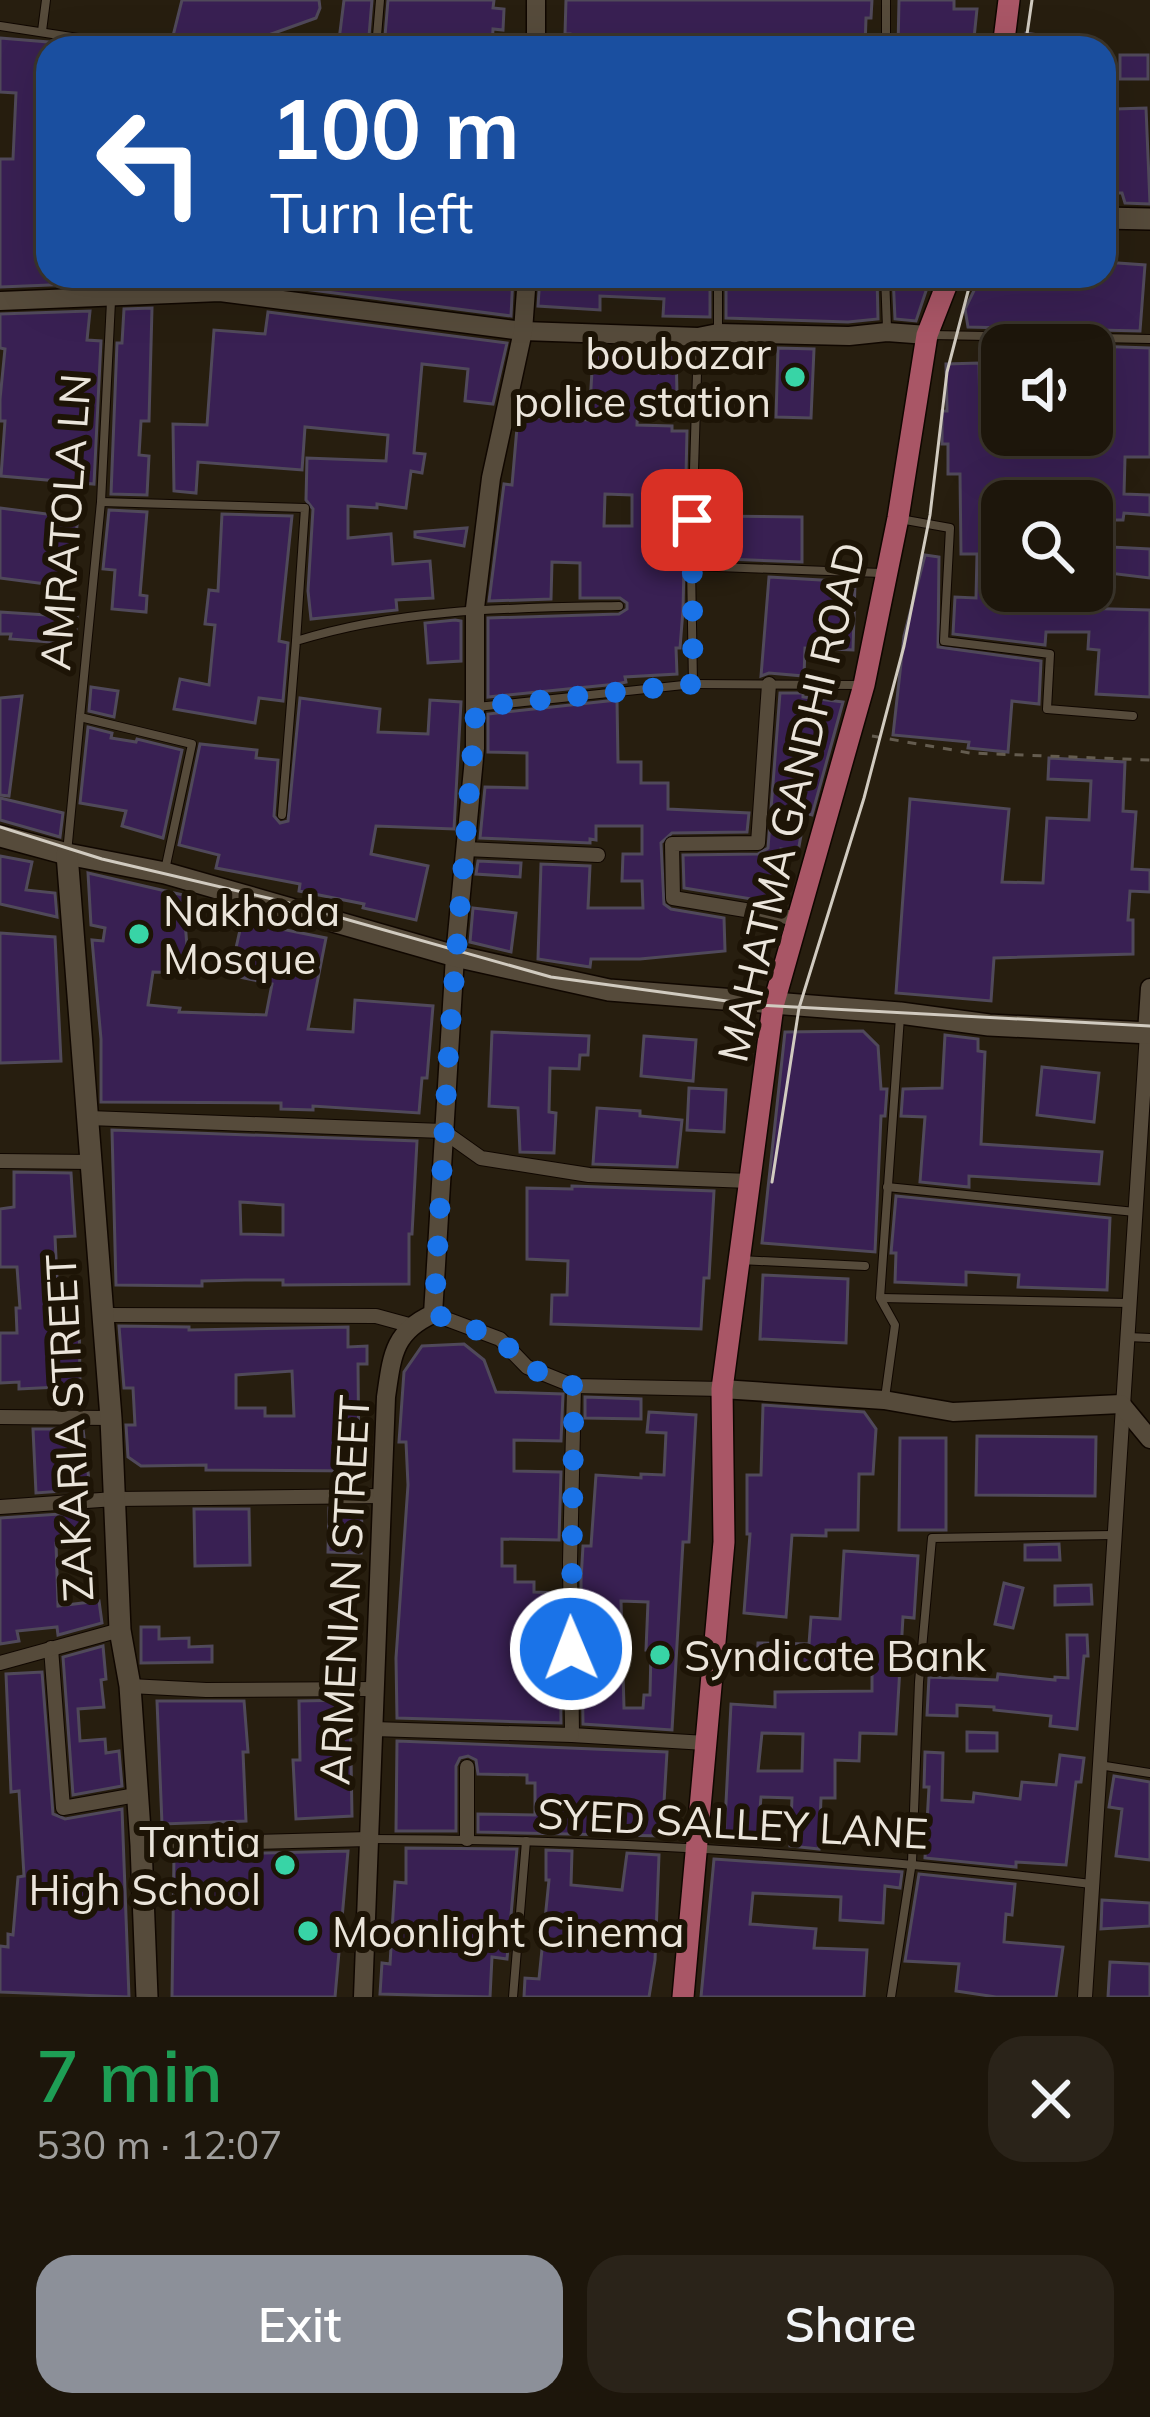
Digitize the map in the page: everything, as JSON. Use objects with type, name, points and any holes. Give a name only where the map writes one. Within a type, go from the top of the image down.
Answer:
[{"type":"main road","points":[[1005,36],[1010,0]]},
{"type":"main road","points":[[1116,218],[1150,219]]},
{"type":"main road","name":"MAHATMA GANDHI ROAD","points":[[683,1997],[724,1542],[722,1389],[773,1005],[864,685],[898,518],[926,335],[945,288]]},
{"type":"main road","points":[[0,836],[165,873],[455,956],[609,990],[900,1012],[989,1025],[1149,1033]]},
{"type":"main road","name":"ZAKARIA STREET","points":[[67,854],[103,1315],[120,1630],[130,1686],[147,1997]]},
{"type":"street","points":[[536,0],[536,36]]},
{"type":"street","points":[[0,301],[111,299],[192,288]]},
{"type":"street","points":[[246,288],[523,332],[926,335]]},
{"type":"street","points":[[434,1314],[455,956],[476,707],[475,608],[491,478],[523,332],[526,288]]},
{"type":"street","points":[[769,684],[758,843],[672,844],[673,898],[800,919]]},
{"type":"street","points":[[466,849],[598,855]]},
{"type":"street","points":[[1085,1997],[1150,988]]},
{"type":"street","points":[[89,1118],[443,1131],[472,1154],[589,1175],[750,1180]]},
{"type":"street","points":[[0,1161],[92,1162]]},
{"type":"street","points":[[103,1315],[376,1316],[409,1325],[434,1314],[500,1339],[527,1367],[574,1386],[722,1389],[884,1400],[953,1412],[1121,1404]]},
{"type":"street","name":"ARMENIAN STREET","points":[[363,1997],[386,1397],[393,1354],[409,1325]]},
{"type":"street","points":[[572,1735],[569,1562],[574,1386]]},
{"type":"street","points":[[1121,1404],[1150,1439]]},
{"type":"street","points":[[0,1417],[110,1418]]},
{"type":"street","points":[[0,1507],[115,1498],[383,1496]]},
{"type":"street","points":[[0,1663],[120,1630]]},
{"type":"street","points":[[51,1648],[63,1808],[136,1795]]},
{"type":"street","points":[[130,1686],[374,1688]]},
{"type":"street","points":[[373,1729],[706,1743]]},
{"type":"street","points":[[467,1767],[467,1839]]},
{"type":"street","points":[[141,1845],[369,1839]]},
{"type":"lane","points":[[42,32],[46,0]]},
{"type":"lane","points":[[377,36],[380,0]]},
{"type":"lane","points":[[886,0],[886,36]]},
{"type":"lane","points":[[0,26],[67,36]]},
{"type":"lane","points":[[693,684],[691,566],[708,335],[716,288]]},
{"type":"lane","points":[[885,288],[886,332]]},
{"type":"lane","name":"AMRATOLA LN","points":[[111,299],[101,502],[80,717],[192,744],[165,873]]},
{"type":"lane","points":[[926,335],[1150,339]]},
{"type":"lane","points":[[101,502],[305,508],[282,815]]},
{"type":"lane","points":[[898,518],[950,528],[944,641],[1050,654],[1047,709],[1132,716]]},
{"type":"lane","points":[[691,566],[887,573]]},
{"type":"lane","points":[[296,641],[345,626],[475,608],[619,606]]},
{"type":"lane","points":[[476,707],[693,684],[864,685]]},
{"type":"lane","points":[[67,854],[80,717]]},
{"type":"lane","points":[[884,1400],[895,1324],[880,1298],[900,1012]]},
{"type":"lane","points":[[887,1187],[1135,1212]]},
{"type":"lane","points":[[739,1260],[866,1266]]},
{"type":"lane","points":[[880,1298],[1128,1303]]},
{"type":"lane","points":[[1127,1337],[1150,1338]]},
{"type":"lane","points":[[892,1997],[912,1862],[932,1538],[1113,1535]]},
{"type":"lane","points":[[1097,1765],[1150,1773]]},
{"type":"lane","name":"SYED SALLEY LANE","points":[[369,1839],[696,1846],[912,1862],[1092,1884]]},
{"type":"lane","points":[[513,1997],[526,1840]]},
{"type":"path","points":[[852,733],[970,753],[1150,760]]},
{"type":"building","points":[[182,0],[319,0],[316,18],[266,36],[173,36]]},
{"type":"building","points":[[344,0],[372,0],[369,36],[340,36]]},
{"type":"building","points":[[388,0],[494,0],[493,8],[504,9],[503,30],[493,29],[493,36],[385,36]]},
{"type":"building","points":[[566,0],[872,0],[865,36],[565,34]]},
{"type":"building","points":[[899,0],[954,0],[954,9],[977,9],[974,36],[898,36]]},
{"type":"building","points":[[0,38],[36,41],[36,286],[0,287],[0,159],[13,159],[16,93],[0,92]]},
{"type":"building","points":[[1120,55],[1148,55],[1148,79],[1120,79]]},
{"type":"building","points":[[1146,108],[1150,204],[1125,203],[1122,193],[1117,193],[1116,109]]},
{"type":"building","points":[[1116,263],[1145,265],[1140,331],[1113,330],[1113,324],[968,327],[965,309],[975,288],[1116,288]]},
{"type":"building","points":[[296,288],[512,288],[511,316]]},
{"type":"building","points":[[539,288],[710,288],[710,317],[663,316],[664,299],[600,296],[600,310],[538,306]]},
{"type":"building","points":[[726,288],[877,288],[878,319],[726,318]]},
{"type":"building","points":[[894,288],[927,288],[916,321],[895,319]]},
{"type":"building","points":[[152,308],[149,421],[141,421],[139,455],[149,456],[147,495],[111,494],[117,343],[122,343],[124,309]]},
{"type":"building","points":[[90,311],[87,340],[101,341],[94,484],[1,476],[5,349],[0,348],[0,314]]},
{"type":"building","points":[[268,312],[507,343],[493,404],[465,401],[468,369],[422,364],[414,453],[425,454],[422,473],[411,471],[406,508],[348,506],[348,538],[391,534],[393,564],[430,561],[433,598],[396,600],[397,610],[311,619],[313,509],[306,500],[307,458],[386,461],[388,435],[305,427],[302,470],[198,462],[196,493],[174,491],[173,424],[207,425],[214,330],[265,334]]},
{"type":"building","points":[[597,347],[676,350],[677,394],[638,395],[637,425],[687,431],[677,674],[488,697],[488,618],[619,614],[627,609],[620,598],[580,598],[580,563],[552,562],[551,599],[489,601],[504,484],[512,485],[518,416],[589,420]],"holes":[[[605,494],[632,495],[632,526],[604,526]]]},
{"type":"building","points":[[1113,347],[1150,348],[1150,457],[1125,457],[1124,494],[1150,495],[1150,515],[1124,513],[1123,520],[1113,520],[1113,480],[981,480],[981,612],[1150,610],[1150,697],[1096,694],[1099,650],[1088,649],[1089,632],[1046,632],[1045,645],[953,634],[955,597],[976,598],[977,554],[961,554],[960,474],[948,474],[948,444],[942,444],[946,364],[979,363],[981,456],[1113,456]]},
{"type":"building","name":"boubazar police station","points":[[778,348],[814,349],[811,418],[776,417]]},
{"type":"building","points":[[0,508],[78,518],[69,587],[0,578]]},
{"type":"building","points":[[109,510],[147,512],[140,595],[147,596],[146,612],[112,609],[115,570],[103,569]]},
{"type":"building","points":[[222,514],[292,516],[279,641],[288,643],[283,701],[259,698],[255,723],[174,709],[180,679],[209,685],[215,625],[205,624],[209,590],[218,591]]},
{"type":"building","points":[[701,516],[802,517],[802,562],[700,558]]},
{"type":"building","points":[[467,528],[464,546],[415,537],[415,532]]},
{"type":"building","points":[[1113,547],[1150,549],[1150,578],[1113,574]]},
{"type":"building","points":[[925,555],[939,557],[938,647],[1041,661],[1039,704],[1012,701],[1008,752],[968,748],[969,742],[893,735],[904,636]]},
{"type":"building","points":[[769,577],[855,582],[853,650],[805,648],[804,676],[761,676]]},
{"type":"building","points":[[0,612],[77,617],[75,644],[10,639],[11,634],[0,634]]},
{"type":"building","points":[[461,621],[461,661],[428,663],[425,623]]},
{"type":"building","points":[[91,687],[118,691],[114,717],[89,711]]},
{"type":"building","points":[[780,693],[843,702],[812,815],[805,813],[798,852],[781,849],[777,903],[684,888],[683,855],[758,854],[768,848]]},
{"type":"building","points":[[22,696],[9,796],[0,795],[0,698]]},
{"type":"building","points":[[300,698],[380,709],[378,732],[428,734],[430,700],[461,702],[454,829],[376,826],[371,854],[428,866],[416,920],[299,891],[300,884],[216,868],[219,855],[179,845],[200,744],[257,750],[256,758],[278,760],[274,816],[280,823],[288,821]]},
{"type":"building","points":[[617,700],[618,762],[641,762],[641,783],[668,783],[668,809],[749,813],[747,832],[672,833],[661,843],[664,904],[724,918],[725,951],[591,959],[590,967],[538,959],[541,864],[590,866],[588,908],[643,908],[642,881],[622,881],[623,854],[642,854],[642,826],[596,826],[596,840],[590,843],[480,838],[485,787],[527,788],[527,753],[488,752],[488,714]]},
{"type":"building","points":[[88,727],[112,733],[111,738],[182,750],[163,838],[122,826],[126,811],[80,803]]},
{"type":"building","points":[[1049,758],[1125,762],[1123,811],[1136,812],[1132,869],[1150,870],[1150,892],[1130,891],[1133,954],[994,958],[991,1001],[896,993],[910,799],[1009,809],[1002,882],[1043,883],[1047,818],[1089,820],[1091,781],[1048,779]]},
{"type":"building","points":[[0,798],[63,813],[60,837],[0,820]]},
{"type":"building","points":[[0,856],[32,862],[26,890],[55,893],[57,917],[0,904]]},
{"type":"building","points":[[478,861],[521,863],[520,877],[476,874]]},
{"type":"building","points":[[88,873],[183,895],[189,973],[153,972],[148,1005],[180,1008],[179,1012],[266,1015],[272,984],[230,975],[242,921],[326,938],[308,1029],[353,1032],[355,1000],[433,1006],[419,1113],[313,1106],[313,1110],[281,1109],[281,1103],[101,1102],[92,940],[103,941],[105,928],[91,925]]},
{"type":"building","points":[[473,908],[516,913],[511,952],[470,942]]},
{"type":"building","points":[[0,933],[55,937],[61,1061],[0,1063]]},
{"type":"building","points":[[863,1031],[878,1046],[881,1089],[887,1089],[885,1116],[881,1116],[875,1252],[762,1243],[785,1032]]},
{"type":"building","points":[[492,1032],[589,1036],[588,1055],[580,1055],[579,1069],[550,1068],[549,1112],[556,1113],[554,1153],[520,1152],[518,1108],[489,1106]]},
{"type":"building","points":[[945,1035],[978,1039],[978,1051],[985,1052],[981,1144],[1102,1152],[1099,1184],[969,1176],[969,1187],[920,1182],[925,1117],[901,1116],[903,1089],[942,1088]]},
{"type":"building","points":[[644,1036],[696,1040],[693,1081],[641,1076]]},
{"type":"building","points":[[1042,1067],[1099,1073],[1094,1122],[1037,1115]]},
{"type":"building","points":[[689,1088],[726,1090],[724,1132],[687,1130]]},
{"type":"building","points":[[597,1108],[682,1120],[677,1167],[593,1164]]},
{"type":"building","points":[[112,1130],[417,1141],[409,1284],[283,1285],[283,1280],[245,1280],[202,1281],[202,1286],[116,1285]],"holes":[[[240,1202],[283,1205],[283,1235],[241,1234]]]},
{"type":"building","points":[[14,1172],[71,1173],[75,1236],[55,1237],[60,1306],[79,1305],[80,1386],[19,1389],[19,1382],[0,1383],[0,1333],[17,1333],[16,1308],[20,1308],[17,1267],[0,1267],[0,1209],[14,1207]]},
{"type":"building","points":[[527,1188],[714,1191],[701,1329],[551,1324],[552,1295],[567,1295],[568,1261],[527,1259]]},
{"type":"building","points":[[896,1196],[1110,1218],[1107,1290],[1018,1287],[1019,1275],[966,1272],[966,1285],[895,1282],[896,1253],[891,1253]]},
{"type":"building","points":[[763,1275],[848,1279],[846,1343],[760,1339]]},
{"type":"building","points":[[119,1326],[189,1330],[348,1327],[348,1347],[367,1346],[367,1364],[358,1364],[359,1471],[141,1466],[128,1457],[126,1425],[135,1425],[133,1388],[124,1388]],"holes":[[[292,1371],[294,1416],[265,1416],[265,1408],[236,1408],[236,1375]]]},
{"type":"building","points":[[464,1344],[484,1360],[496,1392],[563,1394],[561,1441],[514,1440],[514,1471],[561,1472],[559,1540],[502,1539],[502,1566],[515,1566],[515,1582],[534,1582],[534,1592],[559,1593],[559,1621],[521,1620],[521,1650],[560,1650],[561,1723],[397,1718],[396,1658],[408,1485],[406,1442],[399,1442],[404,1372],[422,1346]]},
{"type":"building","points":[[585,1397],[641,1399],[641,1419],[585,1418]]},
{"type":"building","points":[[763,1405],[864,1412],[876,1429],[873,1474],[859,1474],[858,1530],[792,1535],[786,1617],[744,1613],[750,1534],[747,1475],[761,1475]]},
{"type":"building","points":[[649,1412],[696,1415],[672,1730],[583,1724],[581,1580],[583,1546],[591,1546],[596,1475],[664,1475],[666,1433],[647,1432]],"holes":[[[621,1601],[648,1602],[650,1695],[644,1695],[643,1708],[624,1708]]]},
{"type":"building","points":[[33,1429],[83,1429],[90,1489],[36,1493]]},
{"type":"building","points":[[977,1436],[1096,1437],[1095,1496],[976,1495]]},
{"type":"building","points":[[900,1438],[946,1438],[946,1530],[899,1530]]},
{"type":"building","points":[[329,1508],[362,1508],[361,1553],[328,1552]]},
{"type":"building","points":[[194,1509],[249,1509],[250,1565],[195,1566]]},
{"type":"building","points":[[90,1512],[92,1523],[83,1524],[85,1540],[56,1543],[58,1606],[99,1601],[102,1623],[58,1635],[57,1627],[17,1631],[19,1641],[0,1644],[0,1518]]},
{"type":"building","points":[[1059,1544],[1060,1560],[1025,1560],[1025,1545]]},
{"type":"building","points":[[844,1551],[918,1556],[914,1618],[903,1617],[896,1734],[860,1733],[859,1761],[835,1760],[835,1798],[821,1798],[819,1849],[790,1846],[792,1798],[761,1797],[757,1844],[724,1842],[731,1704],[775,1707],[775,1692],[872,1691],[872,1667],[757,1665],[758,1643],[809,1644],[811,1617],[840,1619]],"holes":[[[762,1733],[803,1734],[802,1771],[758,1771]]]},
{"type":"building","points":[[1004,1583],[1023,1588],[1013,1628],[995,1624]]},
{"type":"building","points":[[1091,1585],[1092,1604],[1055,1605],[1055,1586]]},
{"type":"building","points":[[141,1627],[159,1627],[159,1639],[189,1638],[189,1647],[212,1646],[212,1662],[141,1663]]},
{"type":"building","points":[[1067,1635],[1087,1635],[1077,1729],[1050,1726],[1051,1716],[994,1707],[957,1705],[957,1716],[927,1715],[929,1677],[1068,1678]]},
{"type":"building","points":[[103,1646],[104,1707],[78,1709],[80,1741],[105,1739],[106,1753],[119,1751],[122,1786],[73,1795],[63,1657]]},
{"type":"building","points":[[42,1672],[53,1814],[65,1819],[122,1809],[129,1997],[0,1992],[0,1946],[8,1947],[8,1934],[13,1935],[18,1877],[24,1876],[19,1791],[11,1792],[6,1674]]},
{"type":"building","points":[[350,1700],[352,1816],[296,1819],[293,1760],[300,1760],[299,1701]]},
{"type":"building","points":[[157,1701],[244,1701],[246,1821],[162,1824]]},
{"type":"building","points":[[967,1732],[997,1733],[997,1751],[967,1751]]},
{"type":"building","points":[[397,1741],[667,1752],[662,1836],[478,1832],[478,1814],[535,1815],[535,1783],[527,1783],[527,1775],[478,1774],[476,1760],[468,1756],[456,1766],[456,1831],[396,1831]]},
{"type":"building","points":[[925,1752],[943,1753],[942,1800],[973,1802],[974,1793],[1020,1799],[1022,1782],[1056,1785],[1060,1755],[1084,1758],[1081,1782],[1076,1782],[1066,1865],[1016,1862],[1016,1867],[925,1858],[929,1787],[924,1787]]},
{"type":"building","points":[[1114,1776],[1150,1782],[1150,1860],[1116,1856],[1122,1809],[1109,1807]]},
{"type":"building","points":[[406,1848],[517,1849],[507,1959],[492,1957],[490,1997],[380,1994],[382,1963],[390,1964],[395,1882],[406,1883]]},
{"type":"building","points":[[546,1850],[572,1851],[571,1885],[622,1890],[627,1853],[659,1855],[649,1997],[524,1997],[525,1978],[539,1979],[549,1880]]},
{"type":"building","points":[[348,1851],[335,1997],[172,1997],[174,1855]]},
{"type":"building","points":[[714,1859],[902,1872],[900,1888],[885,1886],[883,1923],[840,1920],[841,1897],[753,1893],[750,1924],[816,1929],[814,1948],[867,1950],[864,1997],[701,1997]]},
{"type":"building","points":[[919,1874],[1015,1884],[1004,1942],[1063,1947],[1056,1997],[956,1991],[959,1964],[905,1961]]},
{"type":"building","points":[[1102,1900],[1150,1903],[1150,1926],[1101,1929]]},
{"type":"building","points":[[1110,1962],[1150,1964],[1150,1997],[1108,1997]]},
{"type":"tram line","points":[[1027,36],[1032,0]]},
{"type":"tram line","points":[[772,1182],[799,1008],[864,798],[904,646],[930,515],[947,372],[969,288]]},
{"type":"tram line","points":[[0,827],[102,859],[285,902],[551,977],[756,1005],[1150,1026]]},
{"type":"place","name":"boubazar police station","points":[[795,377]]},
{"type":"place","name":"Nakhoda Mosque","points":[[139,934]]},
{"type":"place","name":"Syndicate Bank","points":[[660,1655]]},
{"type":"place","name":"Tantia High School","points":[[285,1865]]},
{"type":"place","name":"Moonlight Cinema","points":[[308,1931]]},
{"type":"route","points":[[571,1649],[574,1386],[527,1367],[500,1339],[434,1314],[455,956],[476,707],[693,684],[692,520]]}]
